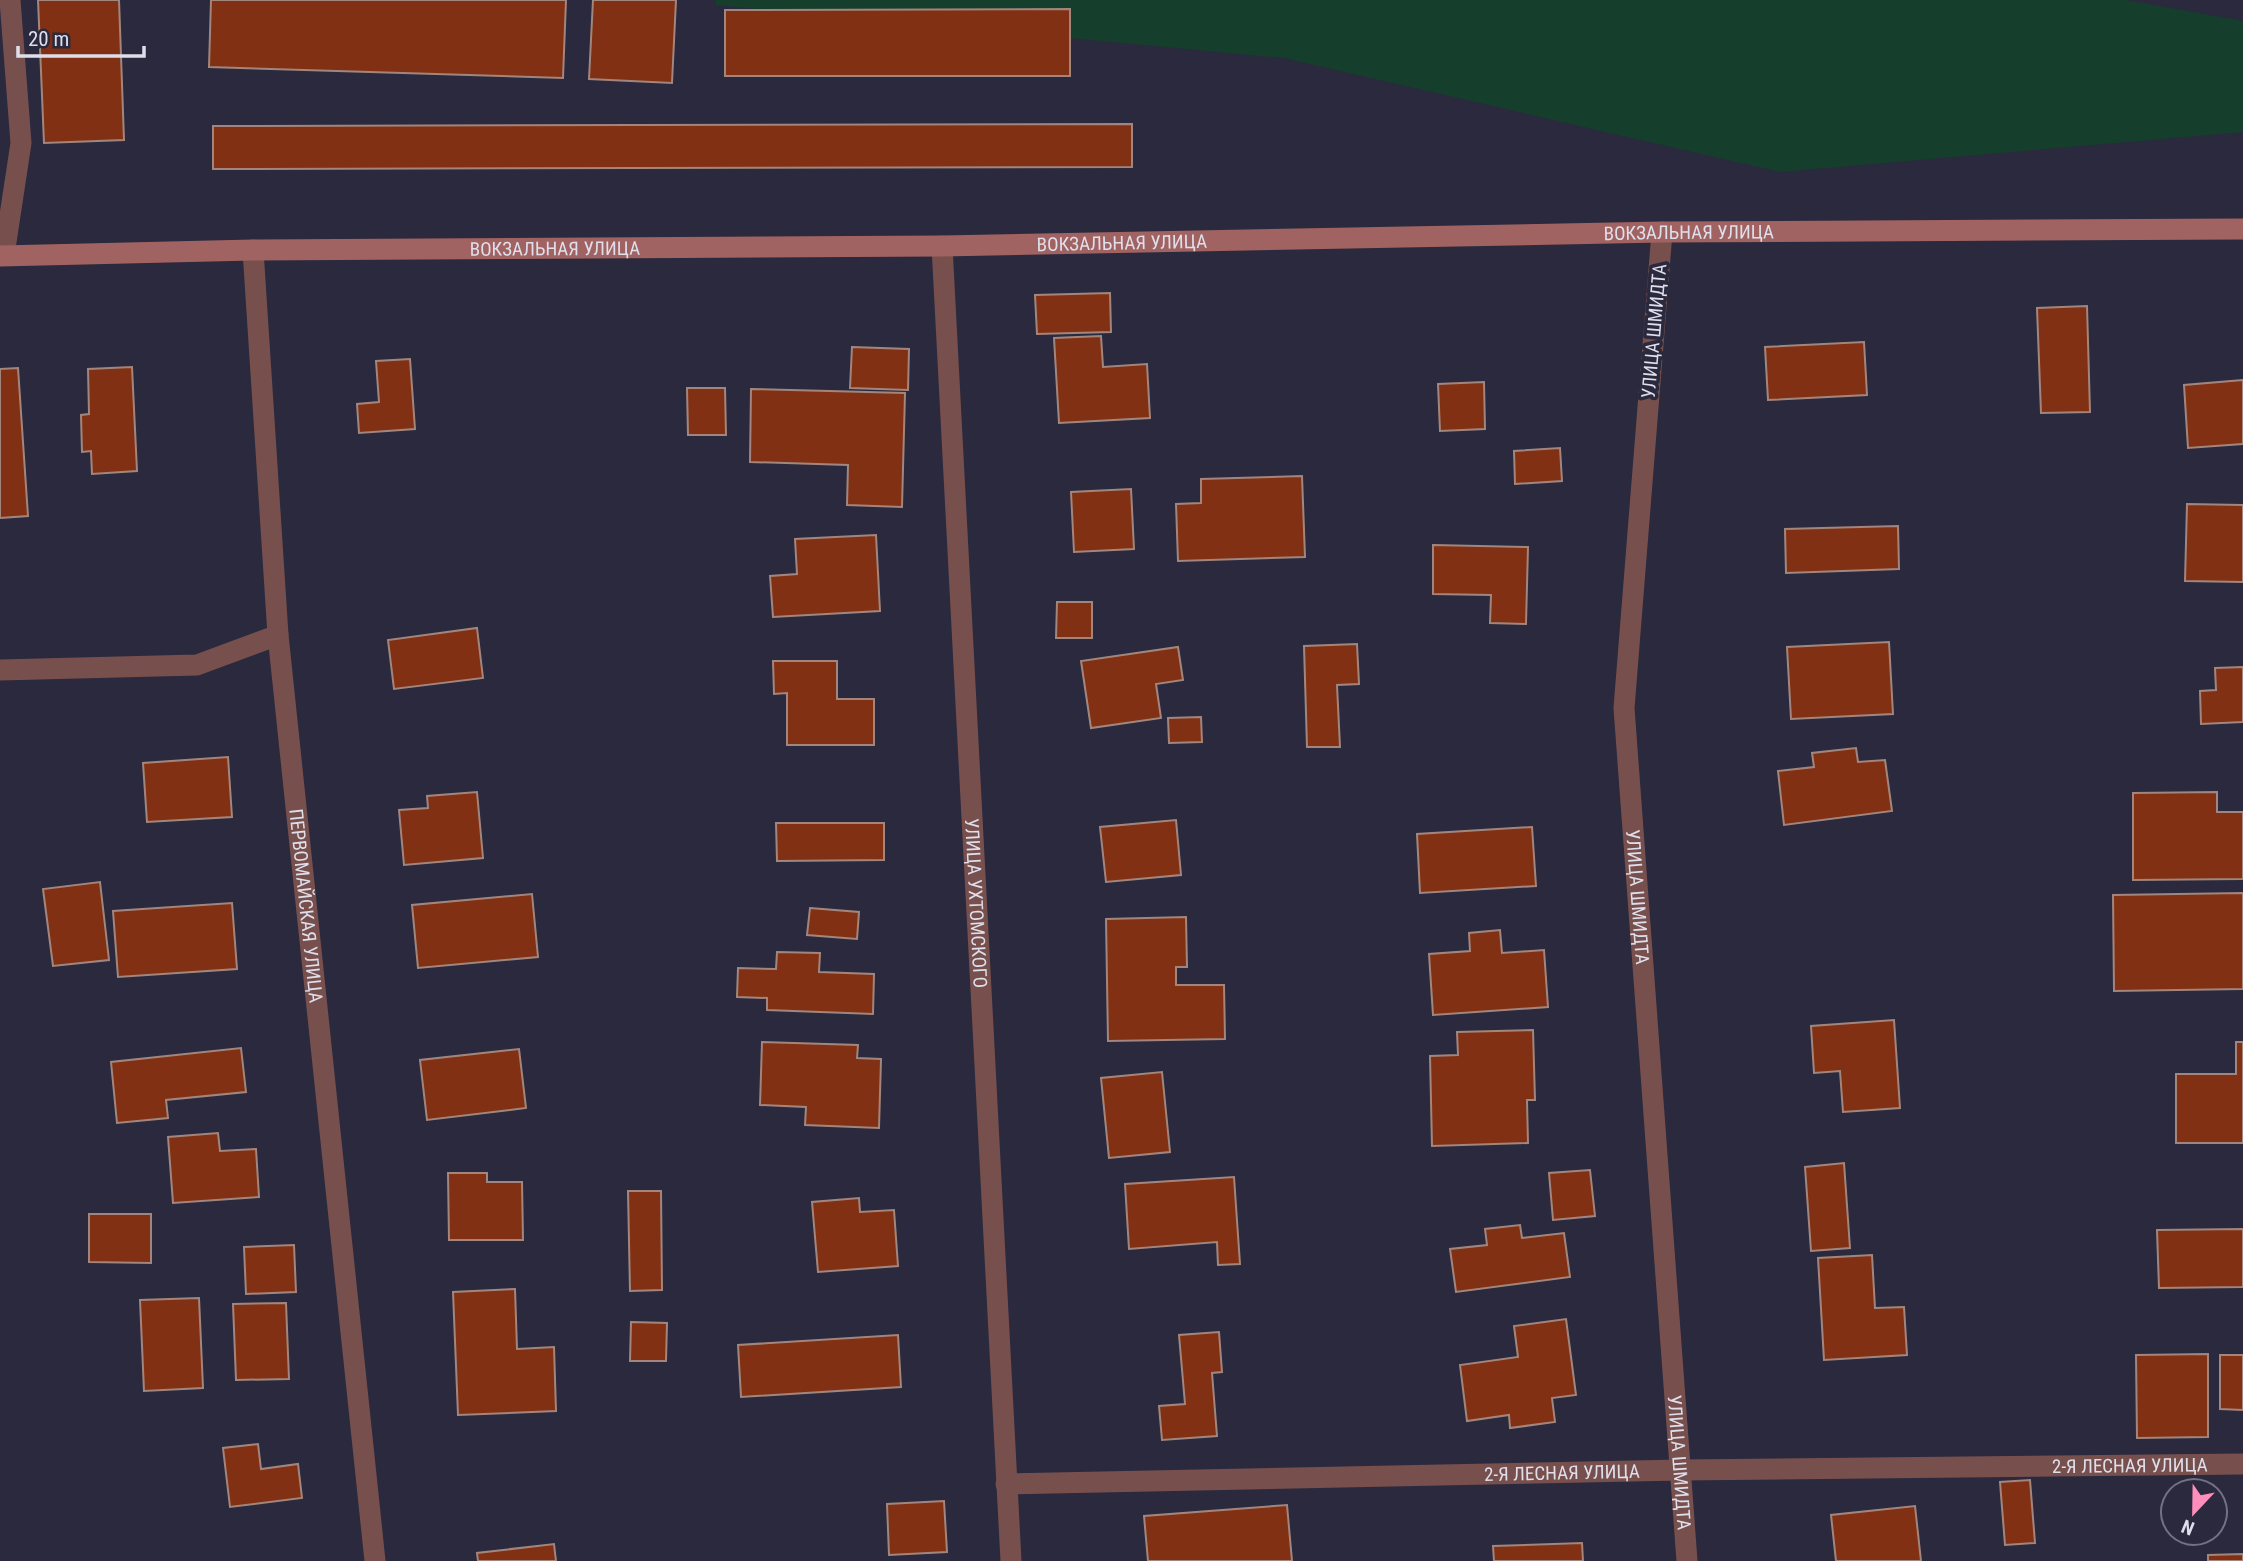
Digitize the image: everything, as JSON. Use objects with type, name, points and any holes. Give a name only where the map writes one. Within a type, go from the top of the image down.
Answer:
[{"type":"street","points":[[2,256],[21,143],[10,0]]},
{"type":"street","name":"ВОКЗАЛЬНАЯ УЛИЦА","points":[[2,256],[253,250],[942,246],[1662,232],[2243,229]]},
{"type":"street","name":"УЛИЦА ШМИДТА","points":[[1662,232],[1624,708],[1687,1561]]},
{"type":"street","name":"УЛИЦА УХТОМСКОГО","points":[[942,246],[1012,1561]]},
{"type":"street","name":"ПЕРВОМАЙСКАЯ УЛИЦА","points":[[253,250],[278,635],[375,1561]]},
{"type":"street","points":[[0,670],[197,665],[278,635]]},
{"type":"street","name":"2-Я ЛЕСНАЯ УЛИЦА","points":[[1006,1484],[1681,1470],[2243,1464]]},
{"type":"green space","points":[[716,0],[2126,0],[2243,21],[2243,132],[1780,172],[1284,58],[716,5]]},
{"type":"building","points":[[38,0],[119,0],[124,140],[44,143]]},
{"type":"building","points":[[211,0],[566,0],[563,78],[209,67]]},
{"type":"building","points":[[593,0],[676,0],[672,83],[589,79]]},
{"type":"building","points":[[1070,9],[1070,76],[725,76],[725,10]]},
{"type":"building","points":[[1132,124],[1132,167],[213,169],[213,126]]},
{"type":"building","points":[[1110,293],[1111,332],[1037,334],[1035,295]]},
{"type":"building","points":[[2087,306],[2090,412],[2041,413],[2037,308]]},
{"type":"building","points":[[1101,336],[1103,367],[1147,364],[1150,418],[1059,423],[1054,338]]},
{"type":"building","points":[[1864,342],[1867,395],[1768,400],[1765,347]]},
{"type":"building","points":[[852,347],[909,349],[908,390],[850,388]]},
{"type":"building","points":[[410,359],[415,429],[359,433],[357,404],[379,402],[376,361]]},
{"type":"building","points":[[132,367],[137,471],[92,474],[91,451],[82,452],[81,415],[89,414],[88,369]]},
{"type":"building","points":[[18,368],[28,516],[0,518],[0,369]]},
{"type":"building","points":[[2243,380],[2243,444],[2188,448],[2184,385]]},
{"type":"building","points":[[1484,382],[1485,429],[1440,431],[1438,384]]},
{"type":"building","points":[[687,388],[725,388],[726,435],[688,435]]},
{"type":"building","points":[[751,389],[905,393],[902,507],[847,505],[848,465],[750,462]]},
{"type":"building","points":[[1560,448],[1562,481],[1515,484],[1514,451]]},
{"type":"building","points":[[1302,476],[1305,557],[1178,561],[1176,504],[1201,503],[1201,479]]},
{"type":"building","points":[[1131,489],[1134,549],[1074,552],[1071,492]]},
{"type":"building","points":[[2187,504],[2243,505],[2243,582],[2185,581]]},
{"type":"building","points":[[1898,526],[1899,569],[1786,573],[1785,529]]},
{"type":"building","points":[[876,535],[880,611],[773,617],[770,576],[797,574],[795,539]]},
{"type":"building","points":[[1433,545],[1528,547],[1526,624],[1490,623],[1491,595],[1433,594]]},
{"type":"building","points":[[1057,602],[1092,602],[1092,638],[1056,638]]},
{"type":"building","points":[[477,628],[483,678],[394,689],[388,640]]},
{"type":"building","points":[[1889,642],[1893,714],[1791,719],[1787,647]]},
{"type":"building","points":[[1357,644],[1359,684],[1337,685],[1340,747],[1307,747],[1304,646]]},
{"type":"building","points":[[1178,647],[1183,680],[1156,684],[1161,718],[1091,728],[1081,661]]},
{"type":"building","points":[[773,661],[837,661],[837,699],[874,699],[874,745],[787,745],[787,693],[774,694]]},
{"type":"building","points":[[2243,667],[2243,722],[2201,724],[2200,691],[2216,690],[2215,668]]},
{"type":"building","points":[[1201,717],[1202,742],[1169,743],[1168,718]]},
{"type":"building","points":[[1856,748],[1858,762],[1885,760],[1892,811],[1784,825],[1778,771],[1814,767],[1812,753]]},
{"type":"building","points":[[228,757],[232,817],[147,822],[143,763]]},
{"type":"building","points":[[477,792],[483,858],[404,865],[399,810],[428,808],[427,796]]},
{"type":"building","points":[[2217,792],[2217,812],[2243,812],[2243,879],[2133,880],[2133,793]]},
{"type":"building","points":[[1176,820],[1181,875],[1106,882],[1100,827]]},
{"type":"building","points":[[776,823],[884,823],[884,860],[777,861]]},
{"type":"building","points":[[1532,827],[1536,886],[1420,893],[1417,834]]},
{"type":"building","points":[[100,882],[109,960],[53,966],[43,889]]},
{"type":"building","points":[[2243,893],[2243,989],[2114,991],[2113,895]]},
{"type":"building","points":[[532,894],[538,957],[418,968],[412,905]]},
{"type":"building","points":[[232,903],[237,969],[118,977],[113,911]]},
{"type":"building","points":[[810,908],[859,912],[857,939],[807,935]]},
{"type":"building","points":[[1186,917],[1187,967],[1176,967],[1176,985],[1224,985],[1225,1039],[1108,1041],[1106,919]]},
{"type":"building","points":[[1500,930],[1502,953],[1544,950],[1548,1007],[1433,1015],[1429,954],[1470,951],[1469,933]]},
{"type":"building","points":[[777,952],[820,953],[819,972],[874,974],[873,1014],[767,1010],[767,998],[737,997],[738,968],[776,969]]},
{"type":"building","points":[[1894,1020],[1900,1108],[1843,1112],[1840,1071],[1814,1073],[1811,1026]]},
{"type":"building","points":[[1533,1030],[1535,1100],[1527,1100],[1528,1143],[1432,1146],[1430,1056],[1458,1055],[1457,1032]]},
{"type":"building","points":[[762,1042],[858,1045],[857,1058],[881,1059],[879,1128],[805,1125],[806,1107],[760,1105]]},
{"type":"building","points":[[2236,1042],[2243,1042],[2243,1143],[2176,1143],[2176,1074],[2236,1074]]},
{"type":"building","points":[[241,1048],[246,1092],[166,1100],[168,1118],[117,1123],[111,1062]]},
{"type":"building","points":[[519,1049],[526,1108],[427,1120],[420,1060]]},
{"type":"building","points":[[1162,1072],[1170,1152],[1109,1158],[1101,1078]]},
{"type":"building","points":[[218,1133],[220,1151],[256,1149],[259,1197],[173,1203],[168,1137]]},
{"type":"building","points":[[1844,1163],[1850,1248],[1811,1251],[1805,1167]]},
{"type":"building","points":[[1590,1170],[1595,1216],[1553,1220],[1549,1173]]},
{"type":"building","points":[[448,1173],[487,1173],[487,1182],[522,1182],[523,1240],[449,1240]]},
{"type":"building","points":[[1234,1177],[1240,1264],[1218,1265],[1217,1242],[1129,1249],[1125,1184]]},
{"type":"building","points":[[628,1191],[661,1191],[662,1290],[630,1291]]},
{"type":"building","points":[[859,1198],[860,1212],[894,1210],[898,1266],[818,1272],[812,1202]]},
{"type":"building","points":[[89,1214],[151,1214],[151,1263],[89,1262]]},
{"type":"building","points":[[1520,1225],[1522,1238],[1564,1233],[1570,1277],[1456,1292],[1450,1249],[1487,1245],[1485,1229]]},
{"type":"building","points":[[2243,1229],[2243,1287],[2159,1288],[2157,1230]]},
{"type":"building","points":[[294,1245],[296,1292],[246,1294],[244,1247]]},
{"type":"building","points":[[1872,1255],[1875,1308],[1904,1307],[1907,1355],[1824,1360],[1818,1258]]},
{"type":"building","points":[[515,1289],[517,1349],[554,1347],[556,1411],[458,1415],[453,1292]]},
{"type":"building","points":[[199,1298],[203,1388],[144,1391],[140,1300]]},
{"type":"building","points":[[286,1303],[289,1379],[236,1380],[233,1304]]},
{"type":"building","points":[[1566,1319],[1576,1395],[1552,1398],[1555,1422],[1510,1428],[1509,1415],[1467,1421],[1460,1365],[1518,1357],[1514,1326]]},
{"type":"building","points":[[631,1322],[667,1323],[666,1361],[630,1361]]},
{"type":"building","points":[[1219,1332],[1222,1372],[1212,1373],[1217,1436],[1162,1440],[1159,1406],[1185,1404],[1179,1335]]},
{"type":"building","points":[[898,1335],[901,1387],[741,1397],[738,1345]]},
{"type":"building","points":[[2208,1354],[2208,1437],[2137,1438],[2136,1355]]},
{"type":"building","points":[[2220,1355],[2243,1355],[2243,1410],[2220,1409]]},
{"type":"building","points":[[258,1444],[261,1469],[298,1464],[302,1498],[230,1507],[223,1448]]},
{"type":"building","points":[[2030,1480],[2035,1543],[2005,1545],[2000,1482]]},
{"type":"building","points":[[944,1501],[947,1552],[889,1555],[887,1504]]},
{"type":"building","points":[[1287,1505],[1292,1561],[1148,1561],[1144,1516]]},
{"type":"building","points":[[1915,1506],[1921,1561],[1836,1561],[1831,1515]]},
{"type":"building","points":[[1582,1543],[1583,1561],[1494,1561],[1493,1546]]},
{"type":"building","points":[[554,1544],[556,1561],[478,1561],[477,1553]]},
{"type":"building","points":[[2243,1554],[2243,1561],[2208,1561],[2208,1555]]}]
